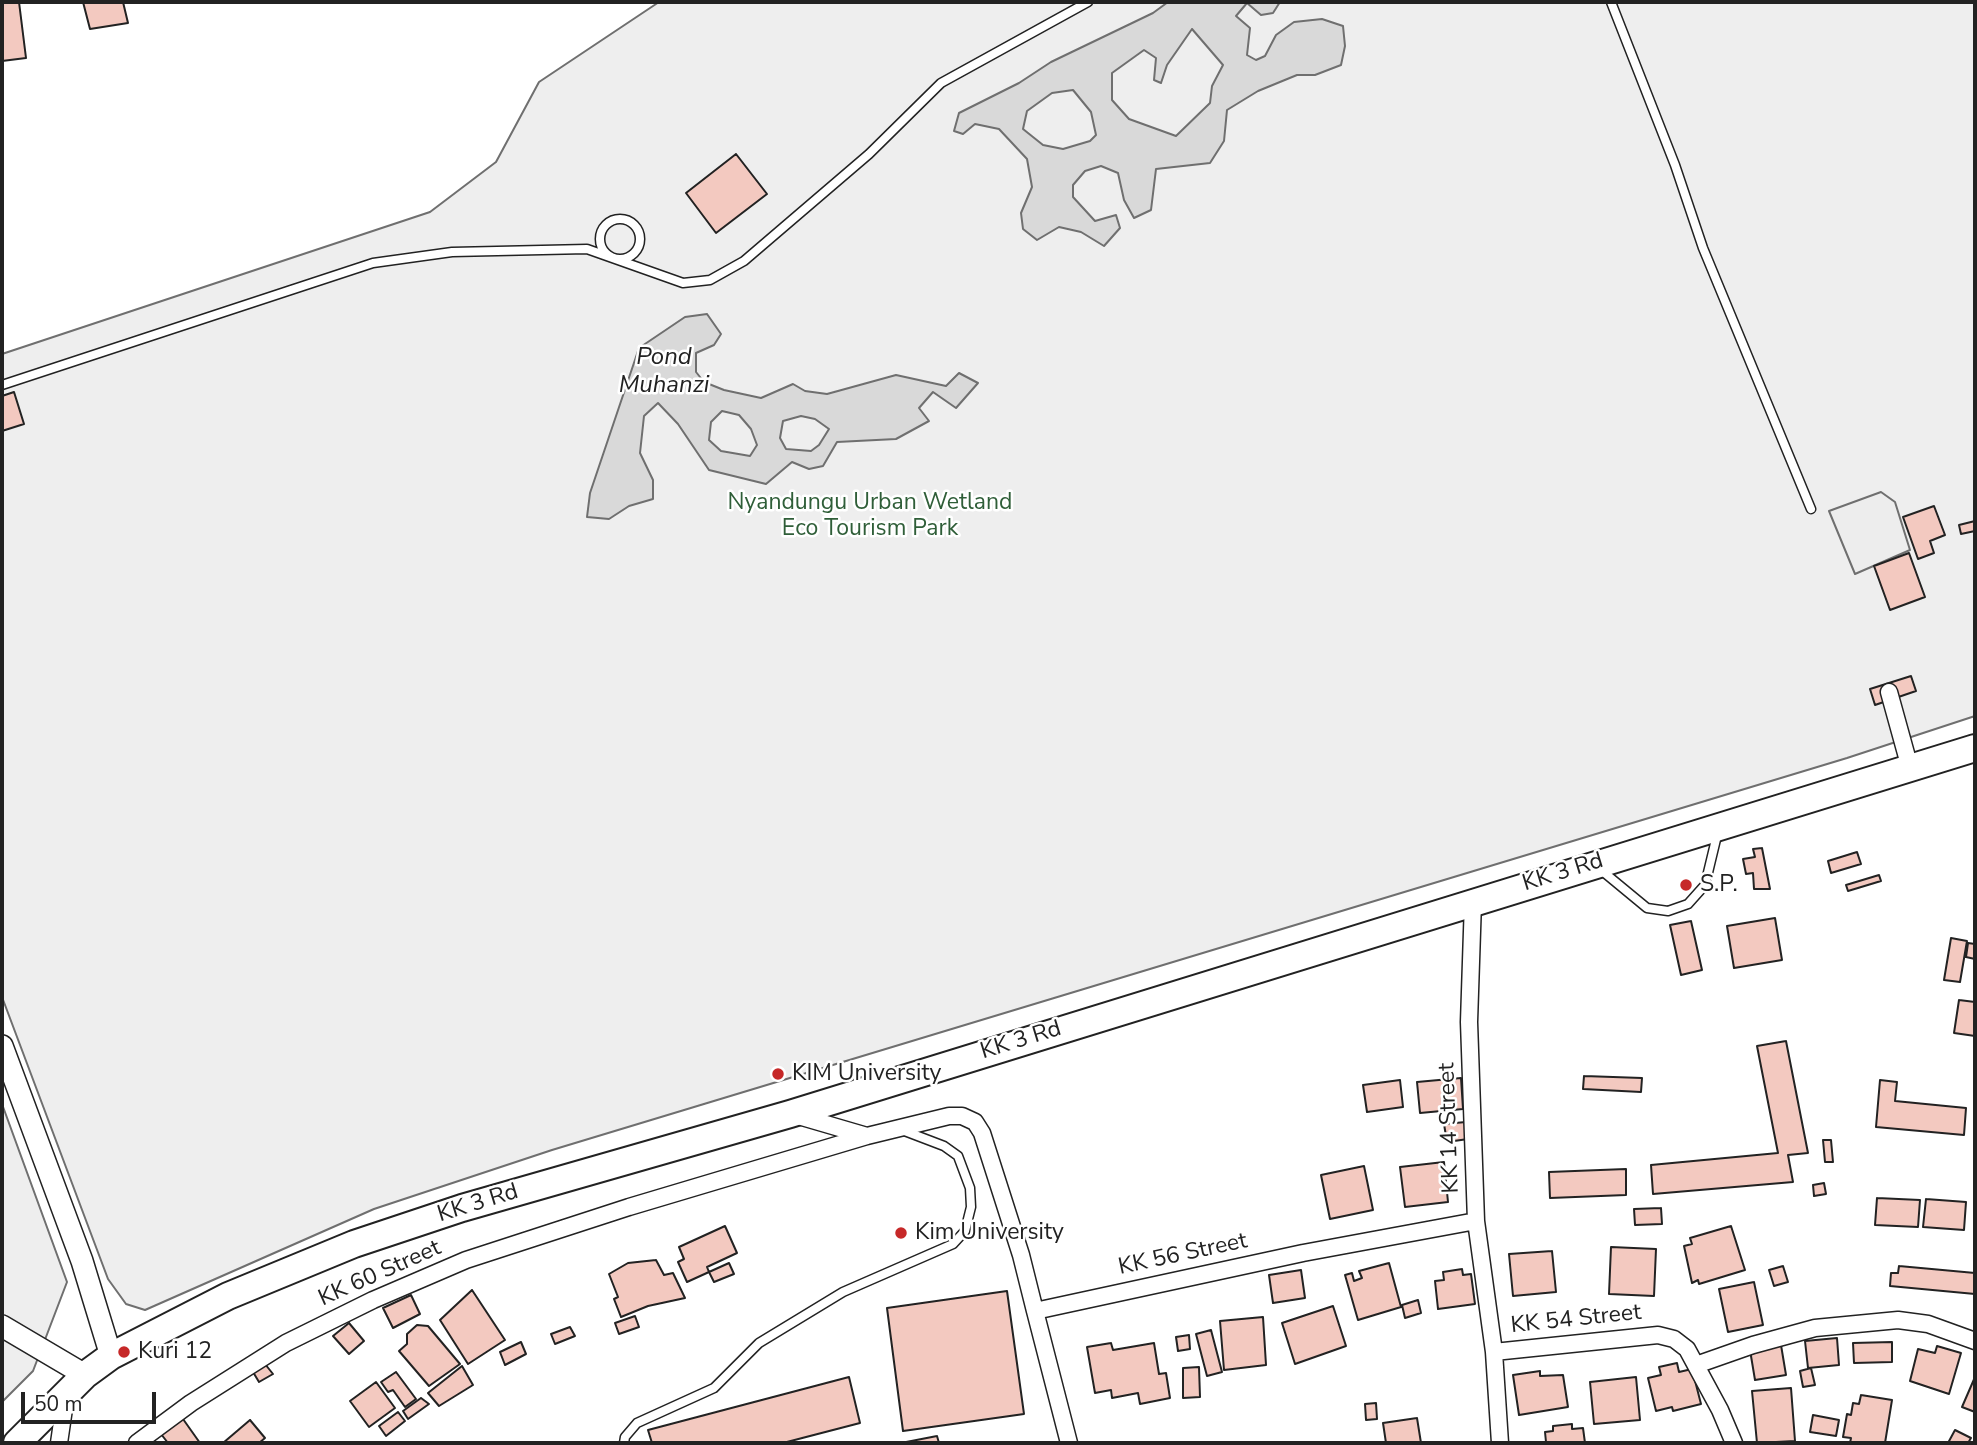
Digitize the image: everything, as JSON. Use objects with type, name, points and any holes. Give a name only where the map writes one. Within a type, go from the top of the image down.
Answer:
[{"type":"highway","name":"KK 3 Rd","points":[[17,1443],[76,1384],[111,1356],[228,1296],[354,1244],[462,1208],[789,1114],[1720,824],[1975,748]]},
{"type":"street","points":[[1889,692],[1910,768]]},
{"type":"street","name":"KK 14 Street","points":[[1473,901],[1469,1022],[1476,1221],[1494,1352]]},
{"type":"street","points":[[2,1046],[82,1261],[111,1356]]},
{"type":"street","points":[[789,1114],[867,1136]]},
{"type":"street","name":"KK 60 Street","points":[[137,1443],[191,1402],[286,1343],[373,1300],[466,1260],[629,1207],[867,1136],[949,1116],[961,1116],[975,1122],[982,1133],[1021,1255],[1035,1311]]},
{"type":"street","name":"KK 56 Street","points":[[1035,1311],[1303,1253],[1476,1221]]},
{"type":"street","points":[[1035,1311],[1069,1443]]},
{"type":"street","points":[[1696,1365],[1753,1345],[1815,1328],[1898,1320],[1928,1324],[1975,1341]]},
{"type":"street","points":[[2,1326],[76,1384],[59,1443]]},
{"type":"street","name":"KK 54 Street","points":[[1500,1443],[1494,1352],[1658,1335],[1681,1344],[1696,1365],[1734,1443]]},
{"type":"lane","points":[[2,385],[373,263],[452,252],[587,249],[683,283],[710,280],[744,261],[869,154],[942,83],[1088,2]]},
{"type":"lane","points":[[1611,2],[1675,165],[1703,248],[1811,509]]},
{"type":"lane","points":[[610,221],[630,221],[639,231],[639,244],[632,254],[613,258],[603,251],[601,231],[610,221]]},
{"type":"lane","points":[[1593,864],[1647,908],[1668,911],[1688,904],[1705,885],[1720,824]]},
{"type":"lane","points":[[624,1443],[625,1437],[637,1423],[714,1388],[759,1343],[843,1292],[953,1244],[965,1231],[971,1207],[970,1188],[958,1156],[944,1146],[899,1128]]},
{"type":"green space","name":"Nyandungu Urban Wetland Eco Tourism Park","points":[[659,2],[1975,2],[1975,716],[1847,758],[552,1150],[374,1209],[145,1310],[126,1304],[108,1279],[2,997],[2,354],[430,212],[496,162],[539,82]]},
{"type":"green space","points":[[2,1104],[67,1282],[33,1371],[2,1402]]},
{"type":"shaded area","points":[[1881,492],[1895,502],[1910,550],[1855,574],[1829,511]]},
{"type":"water","points":[[1168,2],[1280,2],[1273,13],[1261,15],[1247,3],[1236,16],[1250,28],[1247,55],[1256,60],[1265,56],[1276,35],[1294,22],[1322,19],[1343,26],[1345,46],[1341,65],[1315,75],[1297,75],[1258,91],[1227,110],[1224,141],[1210,163],[1156,169],[1151,210],[1134,218],[1124,200],[1118,173],[1101,166],[1085,171],[1073,185],[1073,197],[1095,221],[1116,215],[1120,228],[1104,246],[1081,232],[1059,227],[1037,240],[1023,229],[1021,213],[1032,187],[1027,159],[999,129],[975,124],[963,134],[954,131],[959,113],[1019,83],[1051,62],[1153,13]],"holes":[[[1192,29],[1223,65],[1212,86],[1210,103],[1176,136],[1129,119],[1112,100],[1112,73],[1144,50],[1156,58],[1154,80],[1161,83],[1167,65]],[[1073,90],[1091,112],[1096,135],[1090,141],[1063,149],[1043,145],[1023,129],[1027,111],[1052,93]]]},
{"type":"water","name":"Pond Muhanzi","points":[[707,314],[721,334],[714,345],[696,353],[696,372],[704,382],[724,390],[761,398],[793,384],[805,391],[827,394],[896,375],[946,386],[959,373],[978,383],[956,408],[933,392],[919,408],[929,421],[896,439],[837,442],[823,466],[809,469],[792,462],[766,484],[709,470],[678,424],[658,403],[644,416],[640,453],[653,480],[653,499],[629,506],[609,519],[587,517],[590,493],[639,348],[685,317]],"holes":[[[722,411],[739,415],[751,429],[757,445],[750,456],[721,451],[709,440],[711,422]],[[801,416],[815,419],[829,429],[819,445],[811,451],[786,449],[780,438],[783,421]]]},
{"type":"building","points":[[2,2],[19,2],[26,58],[2,61]]},
{"type":"building","points":[[83,2],[123,2],[128,23],[90,29]]},
{"type":"building","points":[[736,154],[767,194],[716,233],[686,193]]},
{"type":"building","points":[[14,392],[24,424],[2,431],[2,396]]},
{"type":"building","points":[[1934,506],[1945,535],[1930,541],[1934,553],[1918,559],[1903,517]]},
{"type":"building","points":[[1975,521],[1975,531],[1961,534],[1959,525]]},
{"type":"building","points":[[1909,553],[1925,597],[1890,610],[1874,566]]},
{"type":"building","points":[[1911,676],[1916,691],[1875,705],[1870,689]]},
{"type":"building","points":[[1762,848],[1770,889],[1754,889],[1753,873],[1746,874],[1743,859],[1755,857],[1753,849]]},
{"type":"building","points":[[1857,852],[1861,864],[1831,873],[1828,861]]},
{"type":"building","points":[[1879,875],[1881,881],[1848,891],[1846,885]]},
{"type":"building","points":[[1775,918],[1782,960],[1734,968],[1727,926]]},
{"type":"building","points":[[1691,921],[1702,970],[1681,975],[1670,925]]},
{"type":"building","points":[[1951,938],[1967,941],[1960,982],[1944,980]]},
{"type":"building","points":[[1968,943],[1975,944],[1975,959],[1966,957]]},
{"type":"building","points":[[1959,1000],[1975,1002],[1975,1036],[1954,1033]]},
{"type":"building","points":[[1786,1041],[1808,1153],[1788,1155],[1793,1182],[1653,1194],[1651,1165],[1778,1153],[1757,1046]]},
{"type":"building","points":[[1584,1076],[1642,1078],[1641,1092],[1583,1089]]},
{"type":"building","points":[[1461,1078],[1463,1109],[1420,1113],[1417,1082]]},
{"type":"building","points":[[1400,1080],[1403,1107],[1367,1112],[1363,1085]]},
{"type":"building","points":[[1880,1080],[1897,1082],[1895,1101],[1966,1108],[1964,1135],[1876,1127]]},
{"type":"building","points":[[1466,1122],[1468,1139],[1447,1142],[1444,1124]]},
{"type":"building","points":[[1823,1140],[1831,1140],[1833,1162],[1825,1162]]},
{"type":"building","points":[[1444,1162],[1448,1202],[1405,1207],[1400,1167]]},
{"type":"building","points":[[1364,1166],[1373,1210],[1330,1219],[1321,1175]]},
{"type":"building","points":[[1626,1169],[1626,1195],[1550,1198],[1549,1172]]},
{"type":"building","points":[[1824,1183],[1826,1194],[1814,1196],[1813,1185]]},
{"type":"building","points":[[1877,1198],[1920,1200],[1918,1227],[1875,1225]]},
{"type":"building","points":[[1926,1199],[1966,1202],[1964,1230],[1923,1227]]},
{"type":"building","points":[[1661,1208],[1662,1224],[1635,1225],[1634,1209]]},
{"type":"building","points":[[725,1226],[737,1253],[707,1267],[709,1272],[687,1282],[678,1262],[684,1259],[679,1247]]},
{"type":"building","points":[[1731,1226],[1745,1270],[1699,1284],[1698,1280],[1692,1283],[1684,1246],[1692,1244],[1690,1238]]},
{"type":"building","points":[[1611,1247],[1656,1249],[1654,1296],[1609,1294]]},
{"type":"building","points":[[1552,1251],[1556,1292],[1513,1296],[1509,1254]]},
{"type":"building","points":[[656,1260],[664,1275],[673,1273],[685,1298],[648,1306],[621,1317],[614,1299],[618,1297],[609,1274],[628,1263]]},
{"type":"building","points":[[729,1263],[734,1274],[714,1282],[709,1272]]},
{"type":"building","points":[[1389,1263],[1401,1307],[1358,1320],[1345,1275],[1352,1273],[1354,1281],[1362,1278],[1359,1271]]},
{"type":"building","points":[[1783,1266],[1788,1282],[1774,1286],[1769,1270]]},
{"type":"building","points":[[1899,1266],[1975,1273],[1975,1294],[1890,1286],[1891,1273],[1898,1273]]},
{"type":"building","points":[[1462,1269],[1463,1275],[1471,1274],[1475,1304],[1438,1309],[1435,1281],[1444,1280],[1443,1272]]},
{"type":"building","points":[[1301,1270],[1305,1298],[1273,1303],[1269,1275]]},
{"type":"building","points":[[1754,1282],[1763,1325],[1728,1332],[1719,1289]]},
{"type":"building","points":[[472,1290],[505,1340],[468,1364],[440,1320]]},
{"type":"building","points":[[1007,1291],[1024,1414],[903,1431],[887,1308]]},
{"type":"building","points":[[411,1295],[420,1314],[393,1328],[383,1308]]},
{"type":"building","points":[[1418,1300],[1421,1313],[1405,1318],[1402,1305]]},
{"type":"building","points":[[1333,1306],[1346,1346],[1295,1364],[1282,1323]]},
{"type":"building","points":[[635,1316],[639,1327],[619,1334],[615,1323]]},
{"type":"building","points":[[1263,1317],[1266,1365],[1224,1370],[1220,1321]]},
{"type":"building","points":[[349,1323],[364,1341],[349,1354],[333,1336]]},
{"type":"building","points":[[417,1325],[428,1326],[460,1364],[429,1386],[399,1351],[407,1344],[407,1334]]},
{"type":"building","points":[[570,1327],[575,1336],[555,1344],[551,1334]]},
{"type":"building","points":[[1211,1330],[1222,1372],[1207,1376],[1196,1334]]},
{"type":"building","points":[[1189,1335],[1190,1349],[1178,1351],[1176,1337]]},
{"type":"building","points":[[1837,1338],[1839,1365],[1808,1368],[1805,1341]]},
{"type":"building","points":[[521,1342],[526,1354],[505,1365],[500,1352]]},
{"type":"building","points":[[1892,1342],[1892,1362],[1854,1363],[1853,1343]]},
{"type":"building","points":[[1111,1343],[1113,1350],[1154,1343],[1159,1374],[1166,1373],[1170,1398],[1140,1404],[1138,1393],[1112,1398],[1111,1390],[1095,1393],[1087,1347]]},
{"type":"building","points":[[1781,1345],[1786,1375],[1755,1380],[1750,1350]]},
{"type":"building","points":[[1937,1346],[1961,1353],[1949,1394],[1910,1381],[1918,1349],[1935,1353]]},
{"type":"building","points":[[1677,1363],[1679,1372],[1692,1369],[1701,1404],[1673,1411],[1672,1407],[1656,1411],[1648,1378],[1661,1375],[1659,1367]]},
{"type":"building","points":[[265,1364],[273,1374],[259,1382],[253,1372]]},
{"type":"building","points":[[462,1366],[473,1385],[439,1406],[428,1393]]},
{"type":"building","points":[[1199,1367],[1200,1397],[1183,1398],[1183,1368]]},
{"type":"building","points":[[1811,1368],[1815,1385],[1803,1387],[1800,1371]]},
{"type":"building","points":[[1540,1371],[1540,1376],[1563,1375],[1568,1407],[1519,1415],[1513,1375]]},
{"type":"building","points":[[396,1372],[416,1399],[405,1407],[393,1390],[388,1392],[381,1382]]},
{"type":"building","points":[[849,1377],[860,1423],[783,1443],[652,1443],[648,1430]]},
{"type":"building","points":[[1636,1377],[1640,1420],[1594,1424],[1590,1382]]},
{"type":"building","points":[[1975,1377],[1975,1412],[1962,1407]]},
{"type":"building","points":[[376,1382],[395,1408],[369,1427],[350,1401]]},
{"type":"building","points":[[1791,1388],[1795,1441],[1757,1443],[1752,1391]]},
{"type":"building","points":[[1861,1395],[1892,1400],[1885,1443],[1850,1443],[1851,1438],[1843,1437],[1847,1414],[1851,1415],[1853,1403],[1859,1404]]},
{"type":"building","points":[[421,1398],[429,1404],[408,1419],[403,1411]]},
{"type":"building","points":[[1376,1403],[1377,1419],[1366,1420],[1365,1404]]},
{"type":"building","points":[[398,1412],[405,1421],[386,1436],[379,1426]]},
{"type":"building","points":[[1813,1415],[1839,1420],[1836,1436],[1810,1432]]},
{"type":"building","points":[[1417,1418],[1421,1443],[1386,1443],[1383,1423]]},
{"type":"building","points":[[183,1419],[200,1443],[168,1443],[161,1434]]},
{"type":"building","points":[[250,1420],[265,1438],[259,1443],[223,1443]]},
{"type":"building","points":[[1572,1424],[1572,1429],[1583,1428],[1585,1443],[1540,1443],[1546,1442],[1545,1432],[1553,1431],[1553,1426]]},
{"type":"building","points":[[1955,1430],[1971,1438],[1968,1443],[1948,1443]]},
{"type":"building","points":[[937,1436],[939,1443],[901,1443]]},
{"type":"place","name":"S.P.","points":[[1686,885]]},
{"type":"place","name":"KIM University","points":[[778,1074]]},
{"type":"place","name":"Kim University","points":[[901,1233]]},
{"type":"place","name":"Kuri 12","points":[[124,1352]]}]
